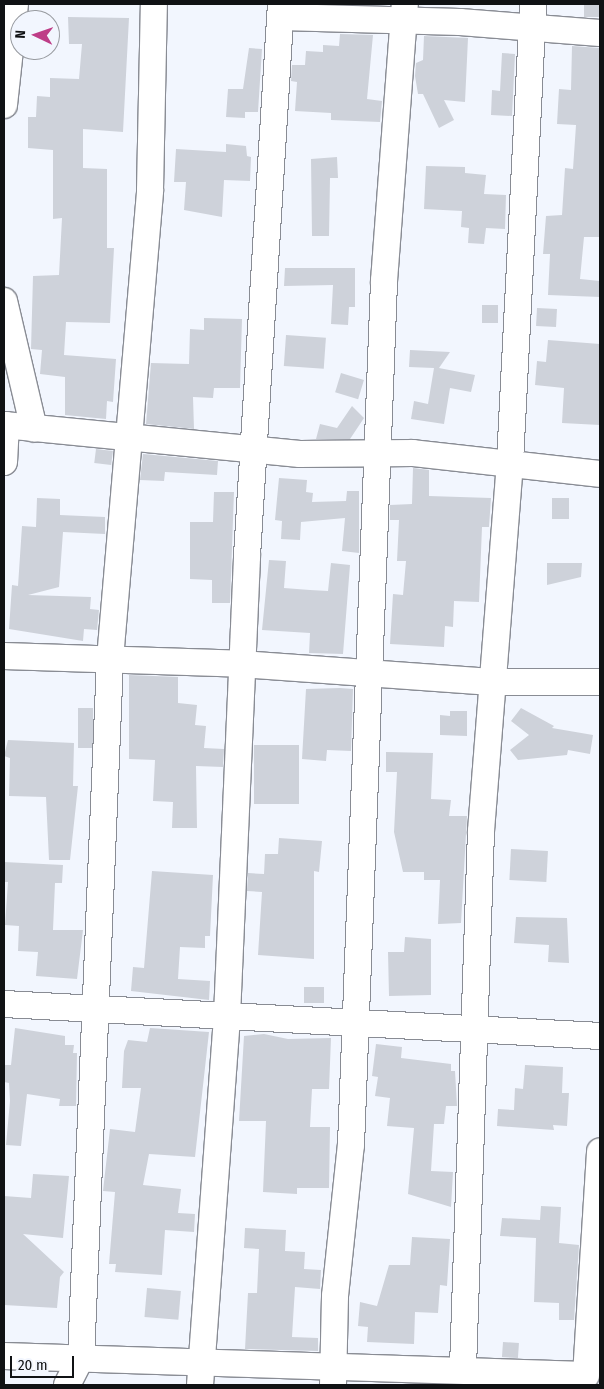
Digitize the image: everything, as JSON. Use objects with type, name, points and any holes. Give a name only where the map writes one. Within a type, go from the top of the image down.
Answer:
[{"type":"street","points":[[4,105],[15,4]]},
{"type":"street","points":[[67,1385],[81,1358],[97,1010],[110,658],[132,439],[150,190],[148,4]]},
{"type":"street","points":[[200,1373],[227,1016],[241,664],[281,10],[533,15],[600,33]]},
{"type":"street","points":[[333,1376],[335,1296],[351,1145],[384,281],[404,12]]},
{"type":"street","points":[[463,1368],[476,1026],[481,831],[495,682],[510,462],[533,15]]},
{"type":"street","points":[[4,301],[34,429]]},
{"type":"street","points":[[4,462],[5,425],[132,439],[300,454],[378,452],[510,462],[600,474]]},
{"type":"street","points":[[4,656],[110,658],[241,664],[495,682],[600,682]]},
{"type":"street","points":[[4,1004],[355,1025],[476,1026],[600,1036]]},
{"type":"street","points":[[4,1356],[81,1358],[200,1373],[333,1376],[463,1368],[586,1374],[600,1151]]},
{"type":"building","points":[[584,4],[600,4],[600,17],[584,17]]},
{"type":"building","points":[[68,17],[129,18],[123,132],[83,129],[83,168],[107,169],[107,248],[114,248],[110,323],[66,322],[64,355],[116,359],[113,402],[107,401],[106,419],[65,415],[65,377],[40,374],[42,350],[31,349],[33,276],[59,275],[62,218],[53,219],[53,150],[28,148],[28,117],[36,117],[37,96],[50,97],[50,78],[79,79],[82,44],[69,44]]},
{"type":"building","points":[[340,34],[373,35],[367,99],[382,101],[380,122],[331,120],[331,113],[295,111],[297,82],[291,81],[292,65],[305,65],[306,51],[323,52],[323,45],[339,46]]},
{"type":"building","points":[[424,36],[468,38],[465,102],[444,100],[454,120],[439,128],[423,94],[418,94],[415,76],[416,63],[423,60]]},
{"type":"building","points":[[572,46],[600,48],[600,237],[584,237],[580,279],[600,281],[600,297],[548,295],[550,254],[543,254],[546,216],[562,215],[565,168],[573,169],[576,125],[557,124],[559,89],[571,90]]},
{"type":"building","points":[[249,48],[262,49],[258,112],[245,112],[245,118],[226,117],[228,89],[243,89]]},
{"type":"building","points":[[502,53],[515,54],[512,116],[491,115],[492,90],[500,91]]},
{"type":"building","points":[[226,144],[246,146],[247,156],[251,157],[250,181],[224,180],[222,217],[184,210],[186,182],[174,182],[176,149],[226,152]]},
{"type":"building","points":[[337,157],[338,178],[330,178],[329,236],[312,236],[311,159]]},
{"type":"building","points":[[426,166],[465,167],[465,173],[486,175],[484,194],[506,195],[505,229],[486,228],[484,244],[468,243],[469,228],[461,227],[462,211],[424,209]]},
{"type":"building","points":[[285,268],[355,268],[355,307],[349,307],[348,325],[331,324],[333,285],[284,286]]},
{"type":"building","points":[[482,305],[498,305],[498,323],[482,323]]},
{"type":"building","points":[[537,308],[557,309],[556,327],[536,326]]},
{"type":"building","points":[[204,318],[242,319],[240,388],[214,388],[213,398],[193,397],[194,429],[146,424],[151,363],[189,364],[190,329],[204,330]]},
{"type":"building","points":[[286,335],[326,338],[324,369],[284,366]]},
{"type":"building","points":[[548,340],[600,344],[600,425],[562,423],[564,388],[535,385],[537,361],[546,362]]},
{"type":"building","points":[[410,350],[450,352],[439,368],[475,375],[471,392],[450,388],[444,424],[411,419],[414,401],[428,404],[434,368],[409,367]]},
{"type":"building","points":[[341,373],[364,380],[358,399],[335,392]]},
{"type":"building","points":[[352,406],[364,418],[350,439],[316,439],[320,424],[337,428]]},
{"type":"building","points":[[96,449],[113,451],[111,465],[94,463]]},
{"type":"building","points":[[143,454],[218,461],[217,475],[165,472],[164,481],[140,480]]},
{"type":"building","points":[[413,468],[429,470],[429,496],[491,498],[489,527],[482,527],[479,602],[454,601],[453,627],[445,626],[444,647],[390,644],[393,594],[403,595],[406,561],[397,561],[399,520],[390,520],[390,505],[412,504]]},
{"type":"building","points":[[279,478],[307,480],[306,492],[313,493],[312,502],[346,501],[347,491],[359,491],[359,553],[342,551],[345,518],[301,522],[300,540],[281,539],[282,521],[275,520]]},
{"type":"building","points":[[214,492],[234,492],[230,603],[212,603],[212,580],[190,579],[190,522],[213,522]]},
{"type":"building","points":[[37,498],[60,499],[60,515],[105,517],[105,534],[63,532],[59,587],[28,595],[91,597],[90,609],[99,610],[97,630],[84,629],[83,641],[9,629],[12,585],[18,586],[22,526],[36,527]]},
{"type":"building","points":[[552,498],[569,498],[569,519],[552,519]]},
{"type":"building","points":[[269,560],[286,561],[284,588],[310,590],[328,591],[331,563],[350,565],[343,654],[309,653],[310,633],[262,630]]},
{"type":"building","points":[[547,563],[582,563],[581,577],[547,585]]},
{"type":"building","points":[[129,675],[178,677],[178,703],[197,705],[195,725],[206,726],[204,748],[224,749],[223,767],[196,766],[197,828],[172,828],[173,802],[153,801],[155,760],[129,759]]},
{"type":"building","points":[[306,689],[353,689],[351,751],[327,750],[326,761],[302,759]]},
{"type":"building","points":[[78,708],[93,708],[93,748],[78,748]]},
{"type":"building","points":[[521,708],[554,726],[552,728],[593,735],[590,754],[568,750],[567,755],[518,760],[510,750],[529,735],[511,721]]},
{"type":"building","points":[[450,711],[467,711],[467,736],[440,735],[440,715],[450,716]]},
{"type":"building","points":[[8,740],[74,743],[73,786],[78,786],[70,860],[49,860],[46,797],[9,796],[10,758],[4,756]]},
{"type":"building","points":[[254,745],[299,745],[299,804],[254,804]]},
{"type":"building","points":[[386,752],[433,753],[431,799],[451,800],[449,816],[467,816],[461,923],[438,924],[440,880],[424,880],[424,872],[403,872],[394,832],[397,772],[386,772]]},
{"type":"building","points":[[279,838],[322,841],[319,872],[314,871],[314,959],[258,955],[262,892],[247,891],[248,873],[264,874],[265,854],[278,854]]},
{"type":"building","points":[[511,849],[548,851],[546,882],[509,880]]},
{"type":"building","points":[[4,862],[63,865],[62,883],[55,883],[53,930],[83,930],[77,979],[36,976],[38,952],[18,951],[19,926],[5,925],[8,882],[4,882]]},
{"type":"building","points":[[152,871],[213,875],[210,936],[205,936],[205,948],[180,947],[178,979],[210,981],[209,1000],[131,991],[133,967],[144,968]]},
{"type":"building","points":[[516,917],[567,918],[569,963],[548,962],[549,945],[514,943]]},
{"type":"building","points":[[405,937],[431,939],[431,995],[389,996],[388,952],[404,952]]},
{"type":"building","points":[[304,987],[324,987],[324,1003],[304,1003]]},
{"type":"building","points":[[15,1028],[65,1036],[65,1045],[74,1045],[73,1053],[77,1053],[76,1106],[59,1106],[60,1099],[27,1094],[21,1146],[6,1145],[10,1101],[9,1083],[4,1082],[4,1065],[11,1065]]},
{"type":"building","points":[[150,1028],[209,1032],[195,1157],[149,1154],[143,1185],[181,1189],[178,1213],[195,1214],[194,1232],[165,1230],[162,1275],[115,1272],[116,1264],[109,1264],[115,1192],[103,1191],[110,1129],[135,1132],[141,1088],[122,1088],[124,1051],[128,1040],[147,1042]]},
{"type":"building","points":[[264,1034],[288,1039],[331,1038],[329,1089],[312,1089],[310,1127],[330,1127],[329,1188],[297,1188],[297,1194],[263,1192],[266,1121],[239,1121],[244,1036]]},
{"type":"building","points":[[376,1044],[402,1047],[401,1058],[451,1064],[451,1071],[455,1071],[457,1106],[446,1106],[444,1124],[434,1124],[431,1171],[453,1172],[451,1207],[408,1194],[414,1128],[387,1126],[390,1098],[375,1096],[378,1077],[372,1076]]},
{"type":"building","points":[[525,1065],[563,1067],[562,1093],[569,1093],[567,1126],[553,1125],[554,1130],[497,1126],[498,1109],[514,1110],[515,1088],[523,1089]]},
{"type":"building","points":[[33,1174],[69,1176],[63,1238],[23,1234],[64,1272],[60,1277],[57,1308],[4,1305],[4,1196],[31,1198]]},
{"type":"building","points":[[541,1206],[561,1207],[559,1243],[579,1245],[574,1320],[559,1320],[559,1303],[534,1302],[536,1238],[500,1236],[502,1218],[540,1220]]},
{"type":"building","points":[[245,1228],[286,1230],[285,1251],[305,1252],[304,1269],[321,1270],[320,1289],[295,1287],[292,1337],[318,1338],[318,1351],[245,1349],[248,1293],[257,1293],[259,1249],[244,1248]]},
{"type":"building","points":[[412,1237],[450,1239],[447,1286],[440,1285],[438,1313],[415,1312],[414,1344],[367,1342],[368,1327],[358,1326],[360,1302],[377,1306],[389,1265],[410,1265]]},
{"type":"building","points":[[147,1288],[181,1291],[178,1320],[144,1317]]},
{"type":"building","points":[[503,1342],[519,1343],[518,1358],[502,1357]]}]
